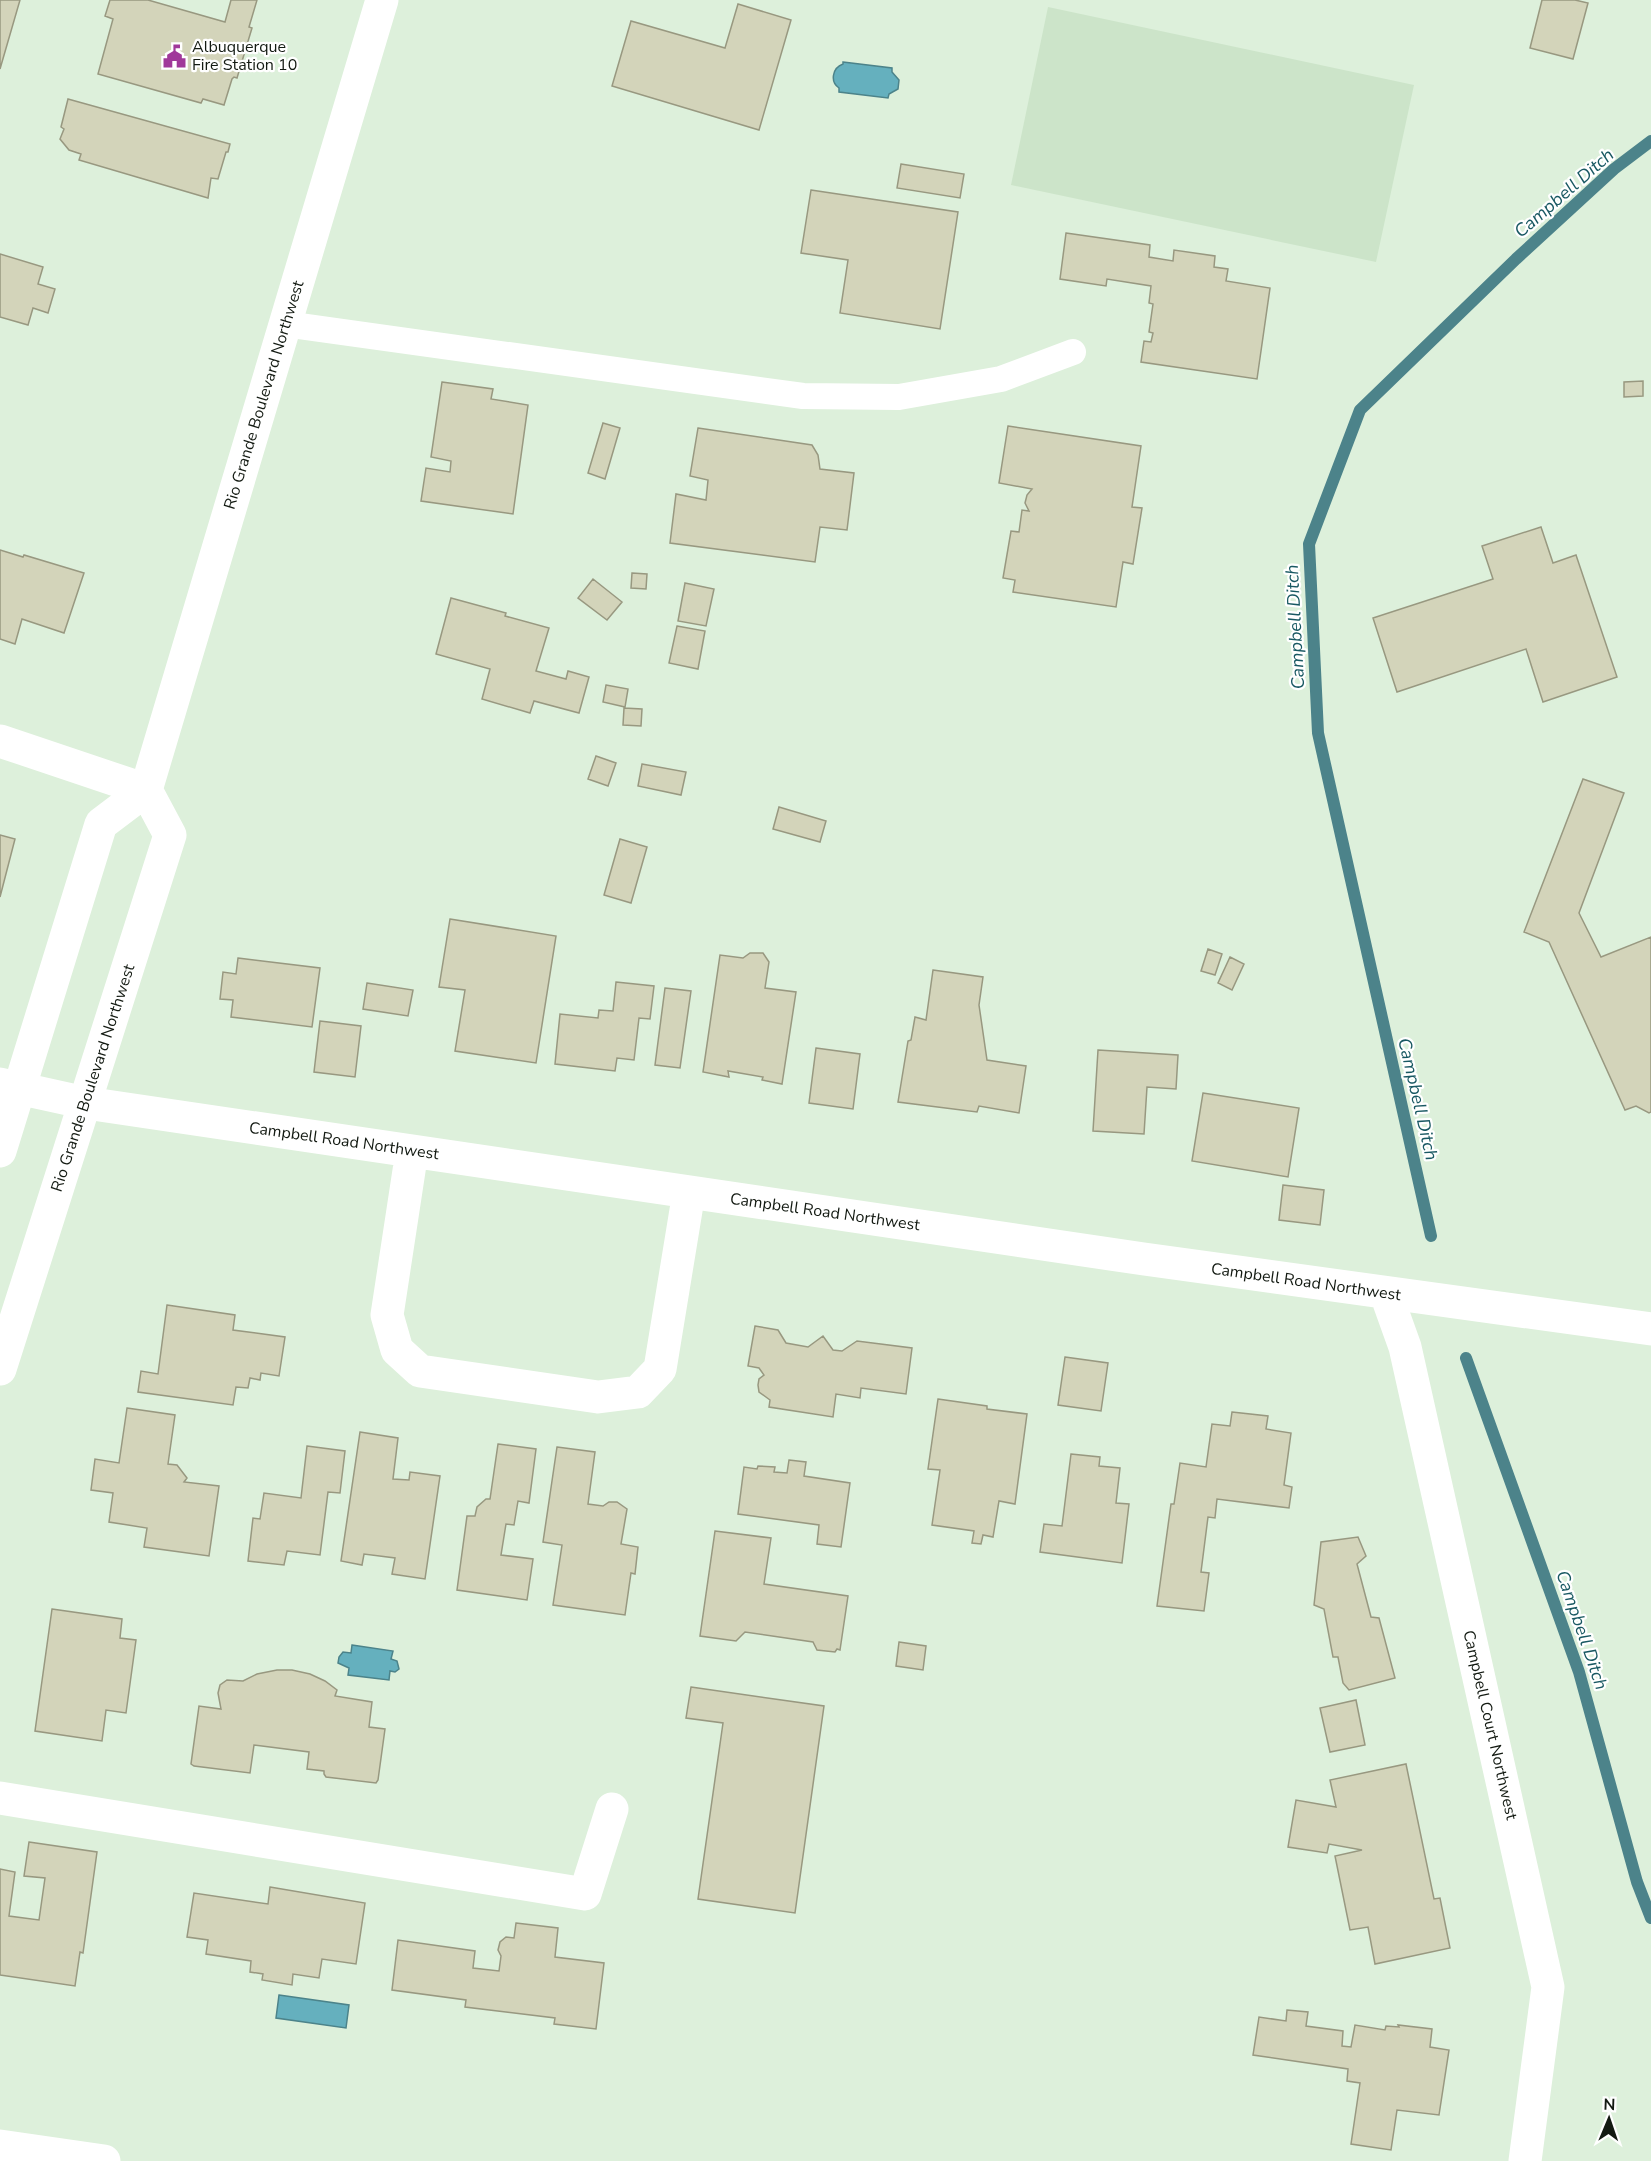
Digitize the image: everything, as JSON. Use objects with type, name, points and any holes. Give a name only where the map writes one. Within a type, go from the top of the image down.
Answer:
[{"type":"street","name":"Rio Grande Boulevard Northwest","points":[[0,1369],[170,835],[146,790],[382,0]]},
{"type":"street","points":[[0,741],[146,790]]},
{"type":"street","points":[[0,1151],[10,1086],[101,824],[146,790]]},
{"type":"street","name":"Campbell Road Northwest","points":[[10,1086],[86,1102],[412,1151],[1386,1294],[1651,1329]]},
{"type":"street","points":[[412,1151],[387,1315],[397,1350],[420,1371],[598,1397],[638,1392],[660,1369],[689,1192]]},
{"type":"street","name":"Campbell Court Northwest","points":[[1386,1294],[1405,1347],[1548,1987],[1525,2161]]},
{"type":"street","points":[[0,1798],[585,1894],[612,1809]]},
{"type":"street","points":[[0,2146],[104,2161]]},
{"type":"lane","points":[[285,324],[803,396],[899,397],[1001,380],[1072,352]]},
{"type":"shaded area","points":[[1048,7],[1414,85],[1376,262],[1011,185]]},
{"type":"water","points":[[843,62],[892,68],[892,72],[899,80],[898,89],[889,94],[888,98],[839,92],[833,79],[836,69]]},
{"type":"water","points":[[352,1645],[393,1651],[391,1659],[397,1661],[399,1669],[395,1672],[390,1671],[389,1680],[348,1675],[349,1668],[338,1663],[343,1652],[351,1653]]},
{"type":"water","points":[[279,1995],[349,2005],[346,2028],[276,2018]]},
{"type":"building","points":[[0,0],[20,0],[0,69]]},
{"type":"building","points":[[110,0],[148,0],[225,22],[231,0],[257,0],[249,27],[252,28],[237,78],[232,79],[224,105],[203,99],[201,103],[98,74],[113,19],[105,16]]},
{"type":"building","points":[[1542,0],[1575,0],[1588,3],[1573,59],[1530,48]]},
{"type":"building","points":[[738,4],[791,20],[759,130],[612,86],[631,21],[725,48]]},
{"type":"building","points":[[68,99],[230,144],[218,179],[211,178],[208,198],[79,160],[81,154],[69,150],[60,139],[64,129],[61,127]]},
{"type":"building","points":[[901,164],[964,174],[960,198],[897,188]]},
{"type":"building","points":[[811,190],[958,212],[940,329],[840,313],[848,260],[801,253]]},
{"type":"building","points":[[1066,233],[1150,245],[1149,257],[1173,261],[1174,250],[1215,256],[1214,267],[1228,269],[1226,281],[1270,288],[1257,379],[1141,362],[1144,341],[1151,342],[1153,333],[1149,332],[1153,304],[1149,303],[1151,286],[1107,279],[1106,286],[1060,279]]},
{"type":"building","points":[[0,254],[43,267],[38,284],[55,289],[48,313],[33,308],[28,325],[0,317]]},
{"type":"building","points":[[1643,381],[1643,396],[1624,397],[1624,382]]},
{"type":"building","points":[[442,382],[493,389],[491,399],[528,405],[513,514],[421,501],[426,468],[450,472],[451,461],[431,457]]},
{"type":"building","points":[[603,423],[620,428],[605,479],[588,473]]},
{"type":"building","points":[[1008,426],[1141,446],[1132,507],[1142,508],[1133,564],[1123,562],[1116,607],[1013,592],[1015,580],[1003,578],[1011,531],[1019,532],[1022,510],[1029,511],[1025,503],[1032,489],[999,483]]},
{"type":"building","points":[[698,428],[812,445],[818,455],[820,469],[854,473],[847,530],[820,527],[815,562],[670,543],[676,494],[706,500],[708,480],[690,476]]},
{"type":"building","points":[[1541,527],[1553,563],[1576,555],[1617,677],[1543,702],[1526,649],[1397,692],[1373,618],[1493,579],[1482,546]]},
{"type":"building","points":[[0,550],[84,573],[64,633],[22,619],[15,644],[0,639]]},
{"type":"building","points":[[632,573],[647,574],[646,589],[631,588]]},
{"type":"building","points":[[593,579],[622,602],[607,620],[578,598]]},
{"type":"building","points":[[685,583],[714,589],[706,626],[678,621]]},
{"type":"building","points":[[451,598],[549,628],[536,671],[566,679],[568,671],[589,677],[579,713],[534,701],[530,713],[482,699],[490,669],[436,654]]},
{"type":"building","points":[[677,626],[705,631],[698,669],[669,663]]},
{"type":"building","points":[[606,685],[628,689],[625,707],[603,702]]},
{"type":"building","points":[[624,708],[642,709],[641,726],[623,725]]},
{"type":"building","points":[[596,756],[616,763],[608,786],[588,779]]},
{"type":"building","points":[[642,764],[686,772],[681,795],[638,786]]},
{"type":"building","points":[[1583,779],[1624,793],[1579,913],[1601,957],[1651,937],[1651,1112],[1649,1113],[1636,1106],[1625,1110],[1549,942],[1524,932]]},
{"type":"building","points":[[779,807],[826,821],[820,842],[773,829]]},
{"type":"building","points":[[0,835],[15,839],[0,897]]},
{"type":"building","points":[[620,839],[647,847],[631,903],[604,895]]},
{"type":"building","points":[[450,919],[556,936],[536,1063],[455,1051],[465,990],[439,987]]},
{"type":"building","points":[[1208,949],[1222,954],[1215,975],[1201,971]]},
{"type":"building","points":[[750,953],[763,953],[769,962],[765,988],[796,992],[782,1084],[762,1080],[763,1077],[728,1071],[729,1077],[703,1072],[720,955],[743,958]]},
{"type":"building","points":[[1230,957],[1244,964],[1232,990],[1218,983]]},
{"type":"building","points":[[238,958],[320,968],[312,1027],[231,1017],[233,1000],[220,999],[223,972],[236,974]]},
{"type":"building","points":[[933,970],[983,977],[979,1005],[987,1060],[1026,1066],[1019,1113],[979,1106],[977,1112],[898,1102],[908,1041],[911,1040],[915,1017],[926,1020]]},
{"type":"building","points":[[616,982],[654,986],[650,1019],[639,1018],[634,1060],[617,1058],[615,1071],[555,1064],[560,1014],[598,1018],[599,1010],[613,1011]]},
{"type":"building","points":[[367,983],[413,990],[408,1016],[363,1009]]},
{"type":"building","points":[[665,988],[691,991],[680,1068],[655,1065]]},
{"type":"building","points":[[320,1021],[361,1026],[355,1077],[314,1072]]},
{"type":"building","points":[[816,1048],[860,1054],[853,1109],[809,1103]]},
{"type":"building","points":[[1098,1050],[1178,1055],[1176,1089],[1147,1087],[1144,1134],[1093,1131]]},
{"type":"building","points":[[1203,1093],[1299,1108],[1288,1177],[1192,1161]]},
{"type":"building","points":[[1283,1185],[1324,1190],[1320,1225],[1279,1220]]},
{"type":"building","points":[[167,1305],[235,1315],[233,1330],[285,1337],[279,1376],[261,1373],[260,1380],[250,1378],[248,1388],[236,1387],[233,1405],[138,1392],[141,1371],[158,1374]]},
{"type":"building","points":[[755,1326],[778,1330],[786,1343],[808,1347],[823,1336],[833,1350],[842,1351],[857,1341],[912,1348],[906,1394],[861,1388],[860,1398],[836,1394],[833,1417],[769,1407],[770,1400],[759,1392],[759,1379],[764,1375],[759,1368],[748,1366]]},
{"type":"building","points":[[1065,1357],[1108,1363],[1101,1411],[1058,1405]]},
{"type":"building","points":[[938,1399],[1027,1414],[1015,1504],[999,1501],[993,1537],[983,1535],[981,1544],[972,1543],[974,1531],[932,1525],[940,1470],[928,1469]]},
{"type":"building","points":[[127,1408],[175,1415],[168,1464],[177,1465],[187,1478],[184,1482],[219,1486],[209,1556],[144,1547],[147,1528],[109,1522],[113,1493],[91,1490],[95,1459],[119,1463]]},
{"type":"building","points":[[1232,1412],[1268,1416],[1266,1429],[1291,1433],[1284,1485],[1292,1487],[1289,1508],[1217,1499],[1215,1518],[1208,1517],[1201,1572],[1209,1573],[1204,1611],[1157,1606],[1171,1504],[1174,1504],[1180,1463],[1206,1467],[1212,1424],[1230,1426]]},
{"type":"building","points":[[360,1432],[398,1438],[393,1479],[409,1480],[410,1472],[440,1476],[425,1579],[392,1574],[395,1558],[364,1554],[362,1565],[341,1561]]},
{"type":"building","points":[[498,1444],[536,1449],[529,1503],[518,1501],[514,1525],[506,1524],[501,1555],[533,1559],[527,1600],[457,1590],[467,1516],[475,1516],[477,1507],[486,1499],[490,1499]]},
{"type":"building","points":[[307,1446],[345,1451],[340,1493],[328,1492],[320,1555],[287,1551],[284,1565],[248,1561],[253,1518],[260,1519],[264,1493],[301,1498]]},
{"type":"building","points":[[557,1447],[595,1452],[588,1504],[603,1506],[609,1502],[617,1502],[627,1509],[621,1544],[638,1547],[635,1574],[631,1573],[625,1615],[553,1605],[562,1545],[543,1542]]},
{"type":"building","points":[[1071,1454],[1100,1457],[1099,1466],[1120,1468],[1116,1503],[1129,1504],[1122,1563],[1040,1552],[1044,1524],[1062,1526]]},
{"type":"building","points":[[789,1460],[806,1462],[804,1476],[850,1483],[841,1547],[817,1544],[819,1525],[738,1514],[744,1467],[757,1469],[758,1466],[775,1467],[774,1472],[787,1473]]},
{"type":"building","points":[[715,1531],[771,1538],[764,1584],[848,1596],[840,1650],[837,1649],[835,1652],[817,1650],[813,1642],[745,1632],[736,1641],[700,1636]]},
{"type":"building","points":[[1358,1537],[1366,1556],[1357,1564],[1371,1617],[1379,1618],[1395,1678],[1349,1690],[1343,1683],[1338,1657],[1333,1657],[1324,1609],[1314,1605],[1321,1542]]},
{"type":"building","points":[[52,1609],[122,1619],[120,1638],[136,1640],[126,1713],[106,1710],[102,1741],[35,1731]]},
{"type":"building","points":[[899,1642],[926,1646],[923,1670],[896,1666]]},
{"type":"building","points":[[292,1670],[310,1674],[337,1690],[335,1696],[372,1702],[369,1727],[385,1729],[376,1783],[326,1777],[324,1771],[307,1769],[309,1752],[254,1745],[250,1773],[191,1764],[199,1706],[221,1709],[218,1693],[220,1685],[227,1680],[243,1681],[257,1674]]},
{"type":"building","points":[[691,1687],[824,1706],[795,1913],[698,1899],[723,1723],[686,1718]]},
{"type":"building","points":[[1356,1700],[1365,1745],[1330,1752],[1320,1708]]},
{"type":"building","points":[[1406,1764],[1434,1899],[1440,1898],[1450,1948],[1375,1964],[1368,1927],[1350,1930],[1335,1856],[1362,1850],[1329,1844],[1327,1853],[1288,1847],[1296,1800],[1336,1807],[1330,1780]]},
{"type":"building","points":[[29,1842],[97,1852],[83,1953],[80,1952],[75,1986],[0,1975],[0,1869],[15,1872],[9,1916],[39,1920],[45,1878],[24,1876]]},
{"type":"building","points":[[270,1887],[365,1903],[356,1964],[322,1959],[319,1978],[293,1974],[292,1985],[262,1980],[263,1974],[250,1972],[251,1961],[206,1954],[208,1940],[187,1937],[194,1893],[268,1904]]},
{"type":"building","points":[[516,1923],[558,1928],[555,1957],[604,1963],[596,2029],[554,2024],[555,2018],[465,2007],[466,2000],[392,1990],[398,1940],[475,1951],[473,1968],[499,1971],[500,1942],[506,1937],[514,1938]]},
{"type":"building","points":[[1287,2010],[1308,2012],[1306,2026],[1343,2031],[1342,2046],[1351,2047],[1355,2025],[1385,2030],[1386,2026],[1399,2027],[1398,2025],[1432,2029],[1430,2047],[1449,2050],[1439,2115],[1397,2110],[1391,2150],[1351,2144],[1360,2083],[1347,2081],[1348,2069],[1253,2055],[1259,2017],[1286,2021]]},
{"type":"waterway","name":"Campbell Ditch","points":[[1431,1236],[1318,733],[1309,544],[1360,410],[1516,259],[1614,169],[1651,141]]},
{"type":"waterway","name":"Campbell Ditch","points":[[1466,1358],[1579,1672],[1637,1882],[1651,1918]]},
{"type":"place","name":"Albuquerque Fire Station 10","points":[[174,56]]}]
